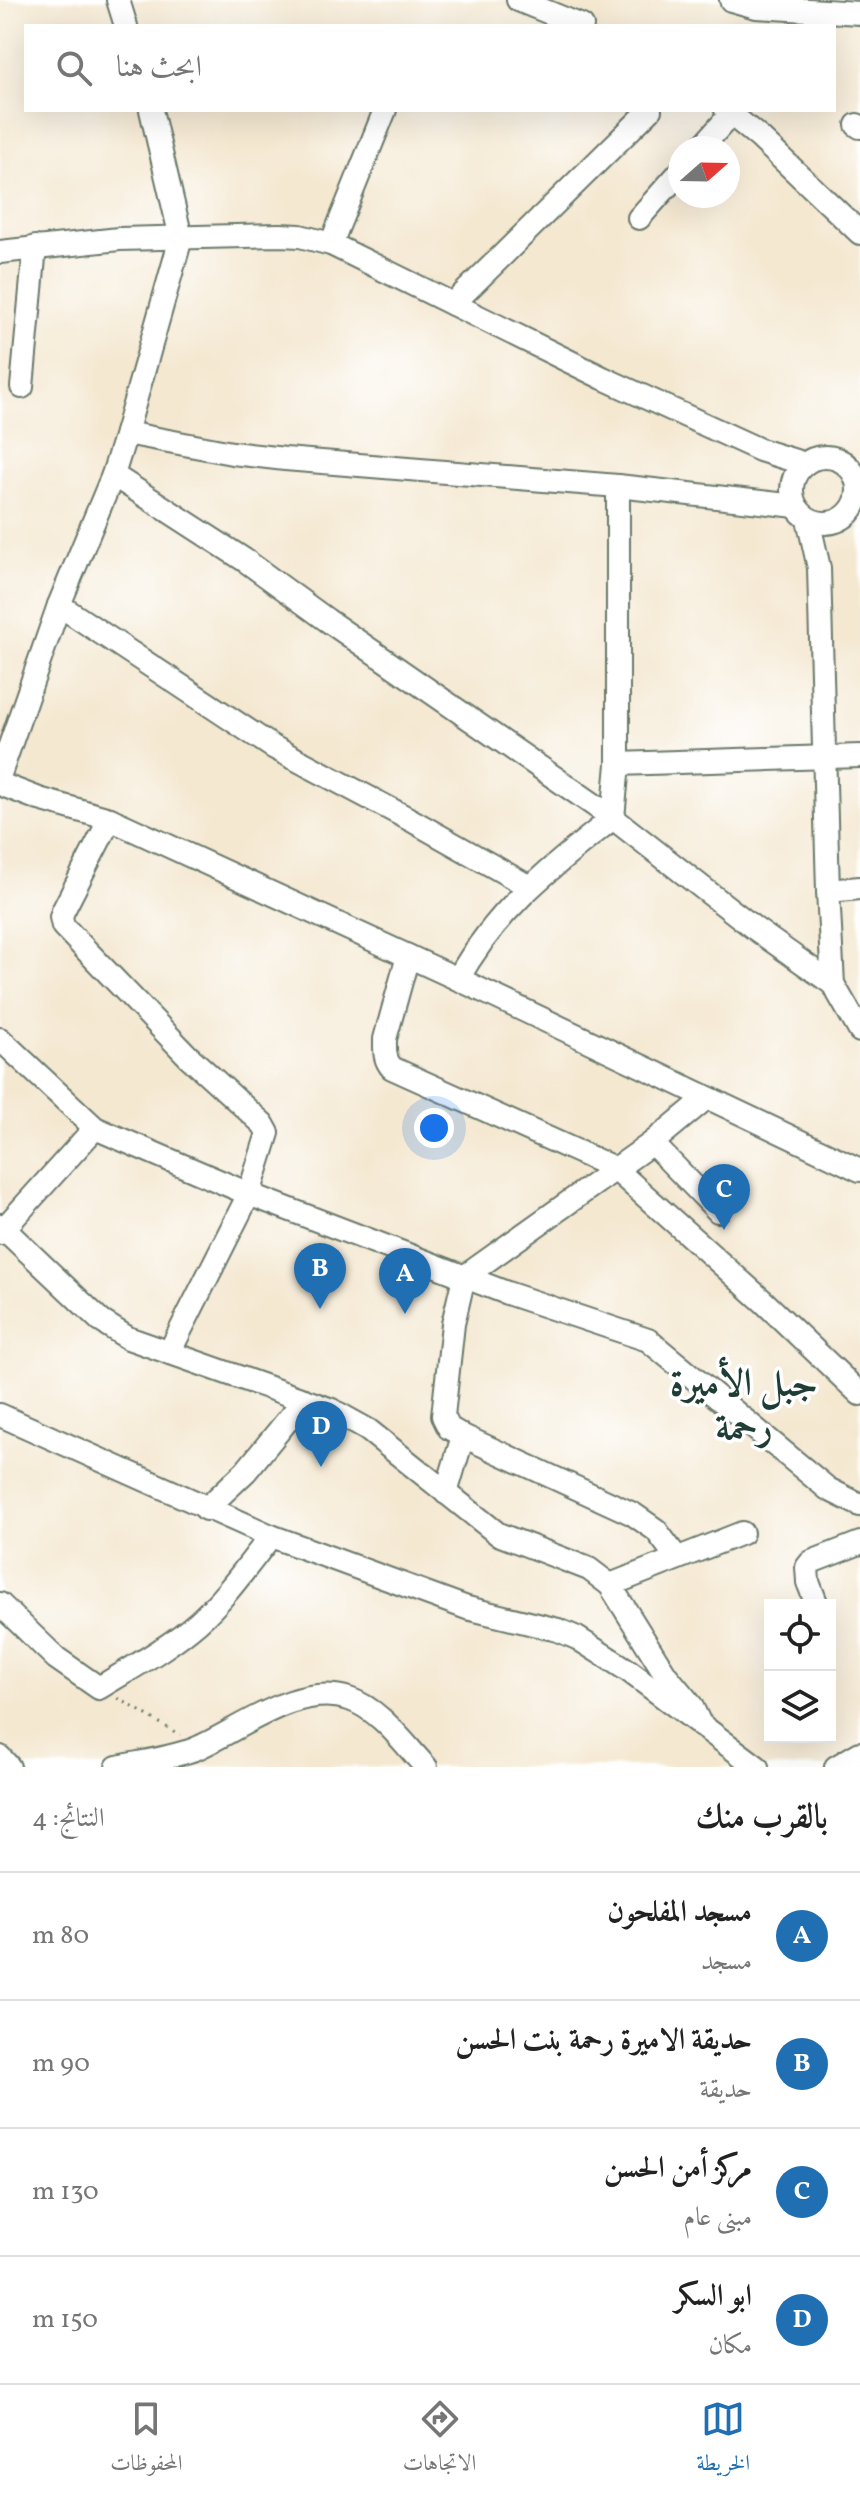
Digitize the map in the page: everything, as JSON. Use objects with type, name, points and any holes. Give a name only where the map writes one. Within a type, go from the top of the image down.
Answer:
[{"type":"street","points":[[118,0],[125,24]]},
{"type":"street","points":[[518,0],[577,24]]},
{"type":"street","points":[[731,0],[756,7],[860,13]]},
{"type":"street","points":[[0,774],[59,605],[113,475],[181,238],[151,112]]},
{"type":"street","points":[[331,244],[384,112]]},
{"type":"street","points":[[453,304],[648,112]]},
{"type":"street","points":[[710,136],[728,112],[860,233]]},
{"type":"street","points":[[639,218],[668,185]]},
{"type":"street","points":[[0,252],[119,239],[300,236],[331,244],[603,378],[760,450],[799,472]]},
{"type":"street","points":[[22,387],[35,247]]},
{"type":"street","points":[[126,433],[232,453],[285,459],[618,486],[802,513],[824,524],[851,517]]},
{"type":"street","points":[[819,568],[851,517],[859,497],[859,482],[852,470],[830,457],[817,458],[799,472],[792,494],[802,513],[819,568],[833,984]]},
{"type":"street","points":[[113,475],[246,561],[613,818],[754,928],[833,984],[859,1028]]},
{"type":"street","points":[[458,979],[482,940],[528,886],[613,818],[618,764],[618,486]]},
{"type":"street","points":[[59,605],[273,747],[528,886]]},
{"type":"street","points":[[618,764],[860,756]]},
{"type":"street","points":[[0,784],[39,799],[110,819],[458,979],[860,1170]]},
{"type":"street","points":[[0,797],[39,799]]},
{"type":"street","points":[[110,819],[63,911],[61,922],[66,931],[188,1056],[266,1128],[267,1143],[249,1194],[169,1353]]},
{"type":"street","points":[[828,891],[860,888]]},
{"type":"street","points":[[408,956],[385,1039],[384,1053],[392,1068],[614,1168],[764,1302],[860,1394]]},
{"type":"street","points":[[0,1039],[95,1128],[249,1194],[464,1277],[648,1340],[828,1489],[860,1505]]},
{"type":"street","points":[[677,1558],[656,1530],[633,1514],[463,1436],[446,1425],[443,1408],[453,1324],[464,1277],[652,1143],[705,1099]]},
{"type":"street","points":[[95,1128],[1,1229],[101,1321],[128,1338],[341,1414],[368,1430],[498,1534],[589,1569],[610,1585],[666,1675],[691,1705],[701,1726]]},
{"type":"street","points":[[652,1143],[718,1211]]},
{"type":"street","points":[[206,1509],[246,1471],[304,1400]]},
{"type":"street","points":[[0,1415],[271,1536],[467,1608],[558,1630],[577,1638],[629,1671],[757,1767]]},
{"type":"street","points":[[446,1493],[463,1436]]},
{"type":"street","points":[[610,1585],[742,1533]]},
{"type":"street","points":[[0,1604],[56,1658],[99,1688],[170,1644],[198,1622],[271,1536]]},
{"type":"street","points":[[815,1599],[808,1582],[807,1567],[811,1562],[860,1543]]},
{"type":"street","points":[[117,1767],[193,1750],[296,1700],[329,1695],[348,1698],[375,1714],[426,1767]]},
{"type":"street","points":[[836,1767],[860,1753]]},
{"type":"street","points":[[0,1757],[9,1767]]},
{"type":"path","points":[[99,1688],[169,1726],[193,1750]]},
{"type":"place","name":"مركز أمن الحسن","points":[[724,1230]]},
{"type":"place","name":"حديقة الاميرة رحمة بنت الحسن","points":[[320,1309]]},
{"type":"place","name":"مسجد المفلحون","points":[[405,1314]]},
{"type":"place","name":"ابو السكر","points":[[321,1467]]},
{"type":"district","name":"جبل الأميرة رحمة","points":[[744,1404]]}]
